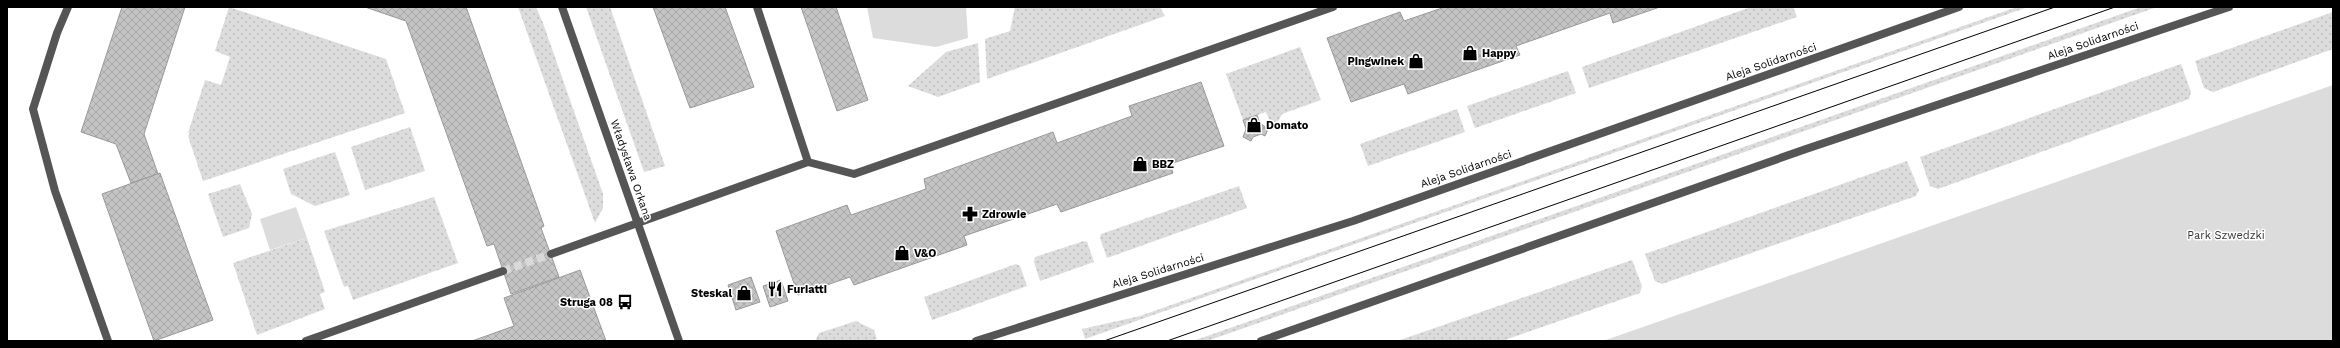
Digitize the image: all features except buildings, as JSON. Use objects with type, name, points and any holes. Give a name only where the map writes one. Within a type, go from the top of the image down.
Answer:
[{"type":"street","points":[[68,7],[57,33],[33,109],[55,191],[108,341]]},
{"type":"street","name":"Władysława Orkana","points":[[562,7],[679,341]]},
{"type":"street","points":[[757,7],[808,162]]},
{"type":"street","points":[[551,254],[808,162],[854,174],[1333,7]]},
{"type":"street","name":"Aleja Solidarności","points":[[976,341],[1353,221],[1959,7]]},
{"type":"street","name":"Aleja Solidarności","points":[[1262,341],[1806,149],[2229,7]]},
{"type":"street","points":[[306,341],[503,271]]},
{"type":"green space","points":[[229,7],[386,59],[405,113],[203,181],[188,136],[190,133],[188,133],[205,80],[221,85],[230,57],[215,51]]},
{"type":"green space","points":[[518,7],[536,7],[543,23],[603,194],[603,208],[595,223]]},
{"type":"green space","points":[[586,7],[610,7],[665,166],[644,172]]},
{"type":"green space","points":[[867,7],[966,7],[968,38],[936,47],[873,38]]},
{"type":"green space","points":[[1015,7],[1160,7],[1165,16],[987,79],[985,39],[1010,31]]},
{"type":"green space","points":[[1751,7],[1793,7],[1797,17],[1589,88],[1582,67]]},
{"type":"green space","points":[[2017,7],[2028,7],[1085,339],[1082,329],[1140,316]]},
{"type":"green space","points":[[2141,7],[2157,7],[1207,341],[1193,341]]},
{"type":"green space","points":[[2333,12],[2333,49],[2213,92],[2204,88],[2195,61]]},
{"type":"green space","points":[[978,43],[980,82],[938,97],[908,86],[946,52]]},
{"type":"green space","points":[[1300,47],[1321,100],[1282,114],[1278,122],[1271,124],[1266,112],[1243,120],[1226,74]]},
{"type":"green space","points":[[2181,64],[2191,92],[2189,99],[1938,189],[1930,186],[1920,157]]},
{"type":"green space","points":[[1568,71],[1576,93],[1475,128],[1467,106]]},
{"type":"green space","name":"Park Szwedzki","points":[[2333,85],[2333,341],[1603,341]]},
{"type":"green space","points":[[1457,109],[1465,132],[1368,166],[1360,144]]},
{"type":"green space","points":[[410,127],[425,171],[365,190],[351,147]]},
{"type":"green space","points":[[335,152],[350,195],[315,206],[291,194],[283,169]]},
{"type":"green space","points":[[1907,161],[1919,190],[1916,196],[1662,284],[1655,281],[1645,254]]},
{"type":"green space","points":[[240,184],[252,214],[249,228],[223,237],[208,194]]},
{"type":"green space","points":[[1239,186],[1247,208],[1107,258],[1100,238],[1101,234]]},
{"type":"green space","points":[[434,197],[458,263],[353,300],[348,286],[344,287],[324,231]]},
{"type":"green space","points":[[296,207],[307,238],[270,250],[260,219]]},
{"type":"green space","points":[[307,238],[325,292],[320,294],[325,309],[257,335],[233,263]]},
{"type":"green space","points":[[1084,241],[1087,242],[1094,262],[1040,281],[1034,262],[1035,257]]},
{"type":"green space","points":[[1632,260],[1642,286],[1640,293],[1502,341],[1397,341]]},
{"type":"green space","points":[[1016,264],[1020,266],[1027,286],[932,320],[924,297]]},
{"type":"green space","points":[[856,321],[874,330],[877,339],[870,341],[815,341],[819,333]]},
{"type":"tunnel","points":[[503,271],[551,254]]},
{"type":"tram line","points":[[1104,341],[2055,7]]},
{"type":"tram line","points":[[1167,341],[2115,7]]},
{"type":"place","name":"Happy","points":[[1470,53]]},
{"type":"place","name":"Pingwinek","points":[[1416,61]]},
{"type":"place","name":"Domato","points":[[1254,125]]},
{"type":"place","name":"BBZ","points":[[1140,164]]},
{"type":"place","name":"Zdrowie","points":[[970,214]]},
{"type":"place","name":"V&O","points":[[902,253]]},
{"type":"place","name":"Furiatti","points":[[775,289]]},
{"type":"place","name":"Steskal","points":[[744,293]]},
{"type":"place","name":"Struga 08","points":[[625,302]]}]
